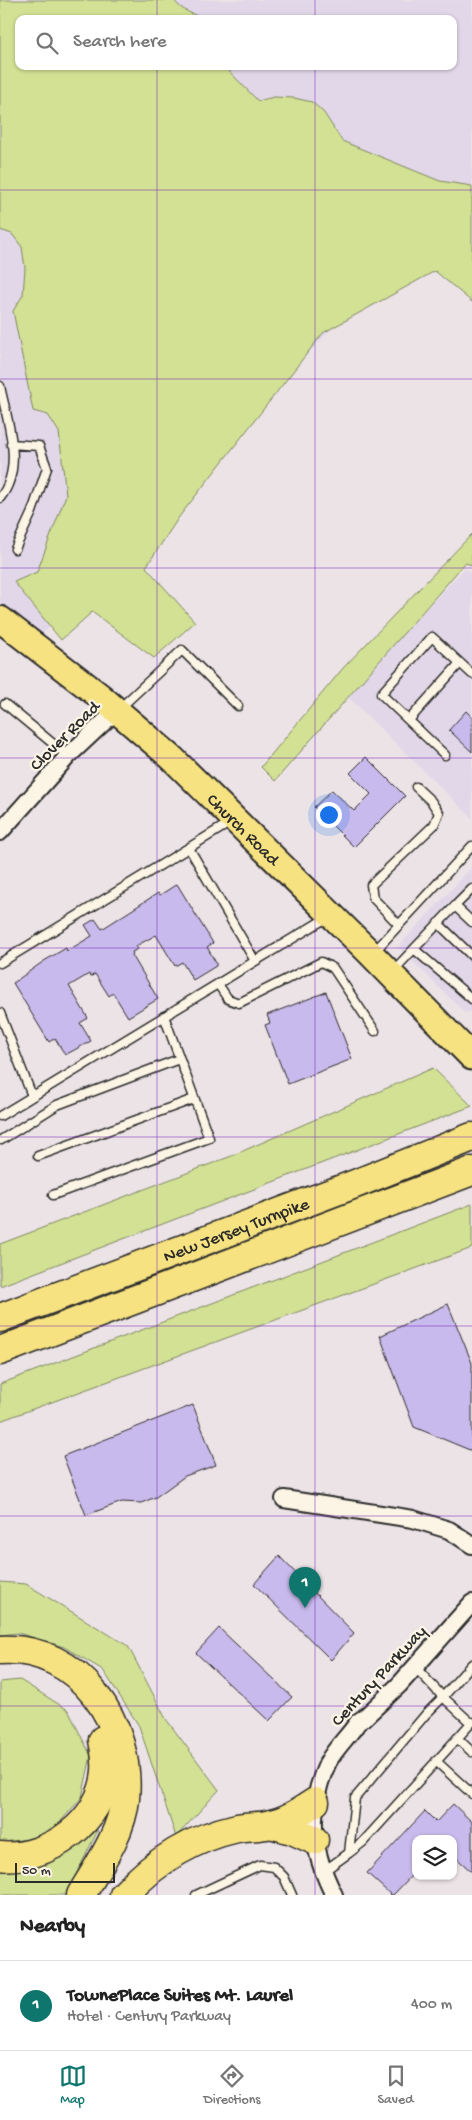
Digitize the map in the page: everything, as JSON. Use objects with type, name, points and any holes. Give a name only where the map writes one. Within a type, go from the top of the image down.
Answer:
[{"type":"highway","name":"New Jersey Turnpike","points":[[0,1351],[361,1198],[472,1137]]},
{"type":"highway","name":"New Jersey Turnpike","points":[[0,1318],[361,1198],[472,1172]]},
{"type":"highway","points":[[0,1650],[36,1654],[66,1666],[80,1677],[97,1695],[116,1732],[121,1750],[125,1784],[122,1815],[110,1843],[81,1895]]},
{"type":"highway","points":[[0,1664],[20,1665],[39,1670],[52,1675],[76,1692],[93,1714],[98,1726],[105,1749],[106,1772],[100,1795],[93,1807],[76,1830],[66,1838],[53,1846],[37,1852],[22,1856],[0,1856]]},
{"type":"highway","points":[[124,1895],[145,1874],[189,1845],[236,1828],[271,1824],[295,1815],[315,1802]]},
{"type":"highway","points":[[271,1824],[292,1830],[314,1840]]},
{"type":"main road","name":"Church Road","points":[[0,618],[117,710],[172,758],[330,915],[372,954],[472,1057]]},
{"type":"street","name":"Clover Road","points":[[0,832],[68,756],[117,710]]},
{"type":"street","points":[[284,1499],[413,1519],[449,1530],[472,1545]]},
{"type":"street","name":"Century Parkway","points":[[334,1895],[324,1872],[314,1840],[315,1802],[329,1761],[358,1722],[415,1667],[472,1603]]},
{"type":"lane","points":[[0,386],[14,459],[11,481],[0,498]]},
{"type":"lane","points":[[11,444],[39,446],[48,468],[32,512],[15,549]]},
{"type":"lane","points":[[445,755],[381,694],[432,637],[472,674]]},
{"type":"lane","points":[[117,710],[182,650],[238,706]]},
{"type":"lane","points":[[409,720],[460,663]]},
{"type":"lane","points":[[5,704],[68,756]]},
{"type":"lane","points":[[399,925],[373,898],[371,885],[434,825],[438,813],[432,801],[416,787]]},
{"type":"lane","points":[[0,963],[234,820]]},
{"type":"lane","points":[[372,954],[472,846]]},
{"type":"lane","points":[[189,848],[255,961]]},
{"type":"lane","points":[[390,974],[472,889]]},
{"type":"lane","points":[[455,906],[472,922]]},
{"type":"lane","points":[[0,1116],[330,915]]},
{"type":"lane","points":[[438,923],[472,956]]},
{"type":"lane","points":[[414,949],[472,999]]},
{"type":"lane","points":[[218,984],[228,999],[239,1003],[321,962],[333,968],[375,1031]]},
{"type":"lane","points":[[0,1013],[32,1096]]},
{"type":"lane","points":[[53,1195],[209,1138],[164,1016]]},
{"type":"lane","points":[[0,1140],[57,1105],[179,1059]]},
{"type":"lane","points":[[38,1156],[194,1099]]},
{"type":"lane","points":[[349,1854],[355,1798],[426,1714],[472,1664]]},
{"type":"lane","points":[[324,1872],[363,1842],[471,1722],[443,1697],[415,1667]]},
{"type":"lane","points":[[457,1738],[472,1752]]},
{"type":"lane","points":[[436,1761],[472,1794]]},
{"type":"lane","points":[[196,1895],[260,1866],[274,1868],[284,1877],[292,1895]]},
{"type":"shaded area","points":[[0,0],[472,0],[472,279],[405,251],[41,636],[0,603]]},
{"type":"shaded area","points":[[465,568],[472,575],[472,818],[345,694]]},
{"type":"shaded area","points":[[472,867],[472,1011],[465,1013],[398,947]]},
{"type":"green space","points":[[0,0],[174,0],[184,10],[195,15],[15,15],[15,70],[228,70],[258,101],[274,97],[294,98],[312,102],[324,113],[342,141],[440,181],[472,186],[472,302],[435,271],[323,333],[179,517],[146,567],[195,622],[154,658],[92,612],[61,640],[14,582],[37,572],[66,495],[59,432],[48,415],[33,411],[13,311],[23,295],[25,268],[22,247],[12,234],[0,230]]},
{"type":"green space","points":[[472,534],[472,565],[465,563],[275,781],[261,767],[344,667]]},
{"type":"green space","points":[[433,1068],[472,1106],[0,1286],[0,1244],[229,1157]]},
{"type":"green space","points":[[472,1204],[472,1248],[0,1421],[0,1384]]},
{"type":"green space","points":[[0,1582],[26,1584],[128,1646],[166,1719],[219,1790],[176,1837],[139,1726],[103,1670],[64,1647],[18,1633],[0,1635]]},
{"type":"green space","points":[[20,1680],[68,1710],[91,1756],[82,1797],[48,1836],[0,1846],[0,1682]]},
{"type":"green space","points":[[98,1830],[66,1895],[0,1895],[0,1869],[48,1864]]},
{"type":"building","points":[[466,711],[472,717],[472,752],[449,730]]},
{"type":"building","points":[[366,757],[405,796],[354,847],[314,807],[332,790],[354,811],[371,794],[350,773]]},
{"type":"building","points":[[177,884],[213,943],[207,947],[216,966],[193,980],[182,962],[175,966],[156,935],[136,946],[138,949],[132,952],[132,955],[158,999],[128,1017],[113,993],[109,996],[95,974],[90,977],[89,974],[69,986],[88,1018],[80,1023],[91,1041],[65,1055],[55,1038],[49,1042],[13,983],[44,961],[66,948],[67,951],[92,936],[85,925],[95,919],[102,929],[158,893],[160,895]]},
{"type":"building","points":[[326,992],[352,1059],[288,1084],[265,1025],[270,1023],[267,1015]]},
{"type":"building","points":[[448,1304],[472,1363],[472,1451],[414,1427],[380,1336]]},
{"type":"building","points":[[193,1405],[216,1465],[185,1476],[156,1497],[141,1503],[122,1502],[86,1515],[63,1456]]},
{"type":"building","points":[[279,1556],[354,1633],[331,1660],[254,1584]]},
{"type":"building","points":[[219,1628],[292,1697],[269,1721],[196,1653]]},
{"type":"building","points":[[453,1804],[472,1822],[472,1872],[457,1859],[457,1835],[412,1835],[412,1875],[393,1895],[367,1873],[425,1811],[436,1822]]},
{"type":"place","name":"TownePlace Suites Mt. Laurel","points":[[305,1608]]}]
